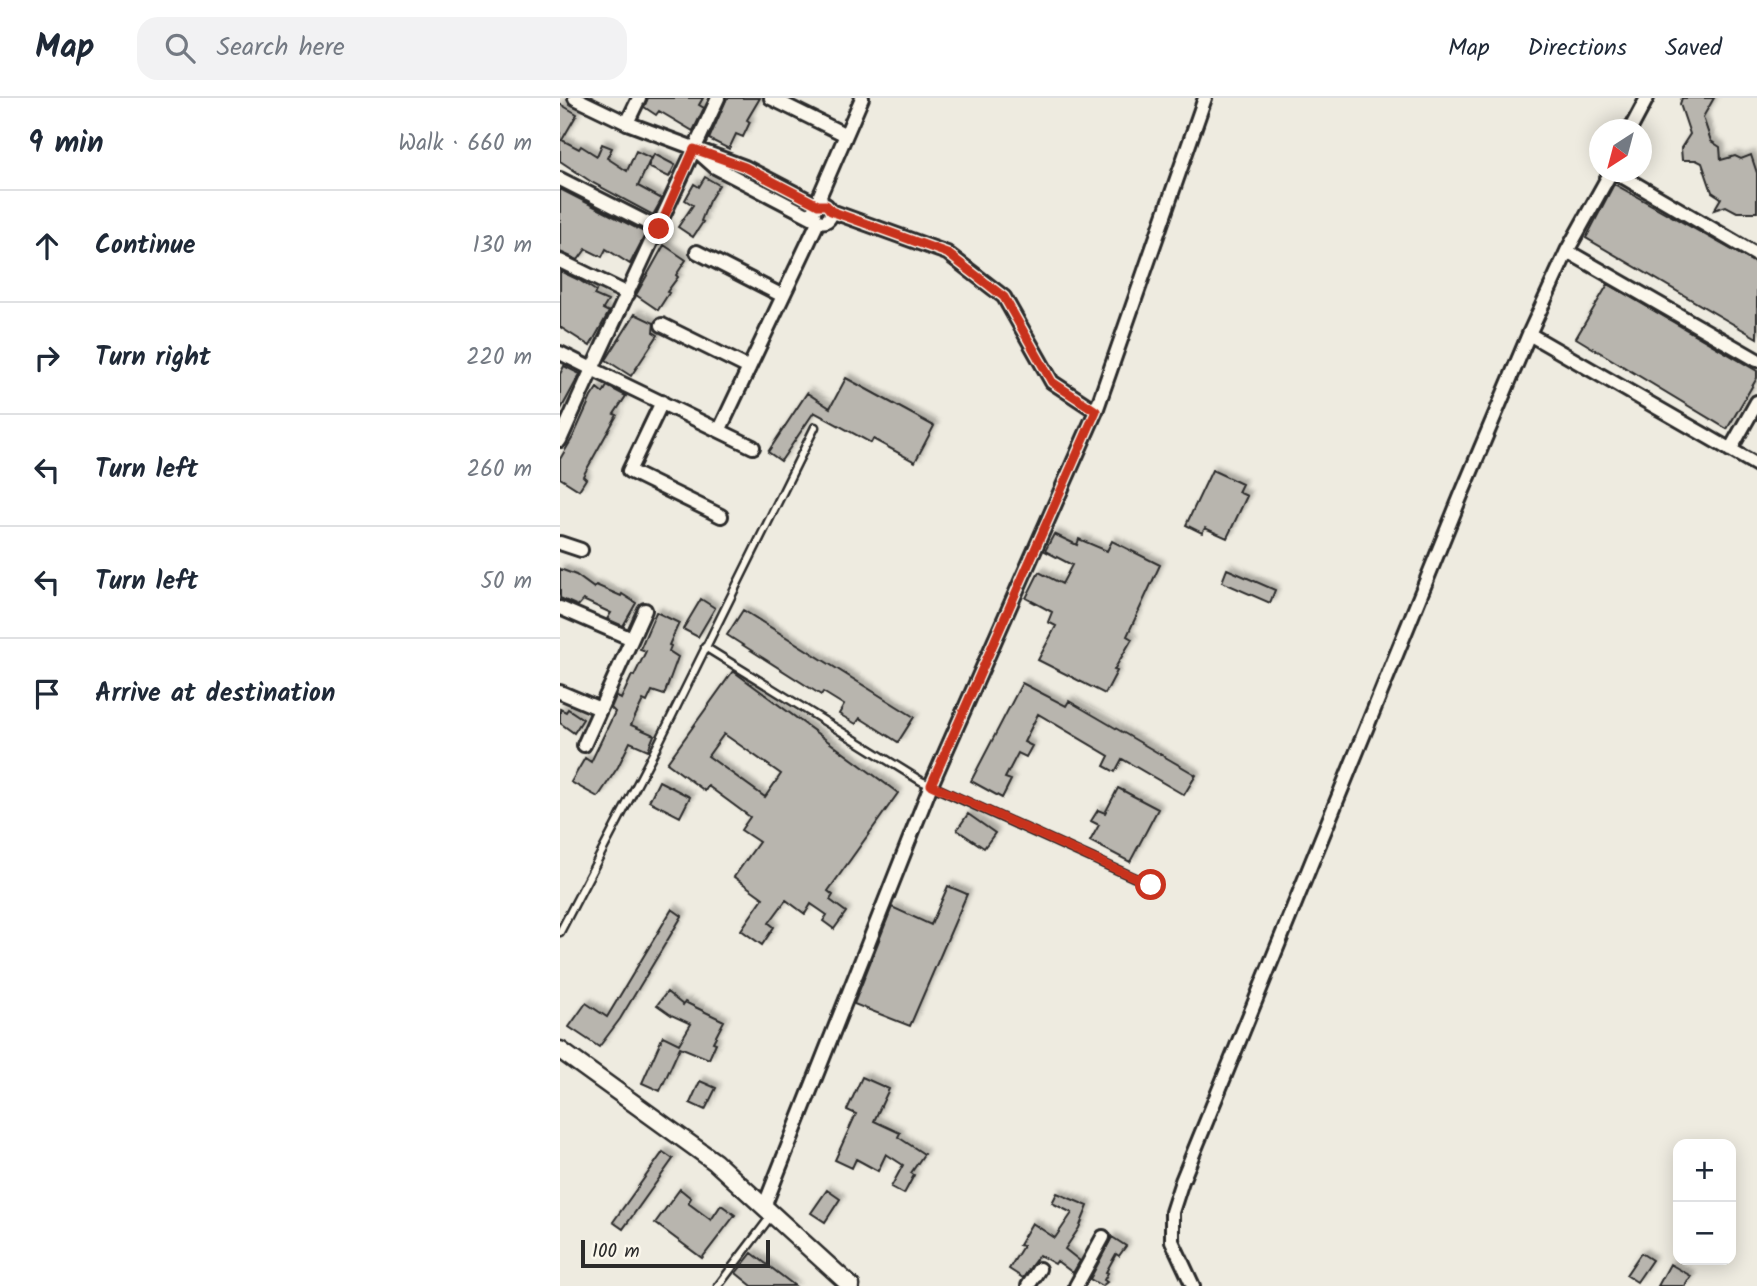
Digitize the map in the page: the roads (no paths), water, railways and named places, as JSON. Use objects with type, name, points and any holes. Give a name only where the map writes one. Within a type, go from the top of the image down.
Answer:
[{"type":"main road","points":[[560,1050],[715,1162],[851,1286]]},
{"type":"street","points":[[575,98],[628,123],[745,167],[824,207],[947,253],[1004,297],[1052,382],[1096,411]]},
{"type":"street","points":[[628,123],[639,98]]},
{"type":"street","points":[[560,440],[718,98]]},
{"type":"street","points":[[771,98],[846,135]]},
{"type":"street","points":[[694,149],[715,167],[817,220],[826,222],[831,216],[820,195],[862,98]]},
{"type":"street","points":[[768,1211],[931,785],[1096,411],[1205,98]]},
{"type":"street","points":[[1636,119],[1647,98]]},
{"type":"street","points":[[560,179],[659,229]]},
{"type":"street","points":[[1193,1286],[1172,1241],[1172,1212],[1182,1181],[1529,334],[1567,251],[1607,182]]},
{"type":"street","points":[[1630,182],[1757,255]]},
{"type":"street","points":[[720,429],[817,220]]},
{"type":"street","points":[[1567,251],[1757,359]]},
{"type":"street","points":[[697,252],[783,296]]},
{"type":"street","points":[[560,261],[628,294]]},
{"type":"street","points":[[662,325],[749,368]]},
{"type":"street","points":[[1529,334],[1757,466]]},
{"type":"street","points":[[560,353],[753,446]]},
{"type":"street","points":[[662,402],[629,471],[721,516]]},
{"type":"street","points":[[1730,450],[1757,402]]},
{"type":"street","points":[[560,543],[581,550]]},
{"type":"street","points":[[560,608],[632,639]]},
{"type":"street","points":[[584,745],[645,610]]},
{"type":"street","points":[[560,692],[600,709]]},
{"type":"street","points":[[1076,1286],[1103,1237]]},
{"type":"street","points":[[1028,1286],[1039,1269]]},
{"type":"lane","points":[[560,932],[656,748],[815,427]]},
{"type":"lane","points":[[705,646],[931,785],[1151,885]]},
{"type":"lane","points":[[718,1286],[768,1211]]}]
